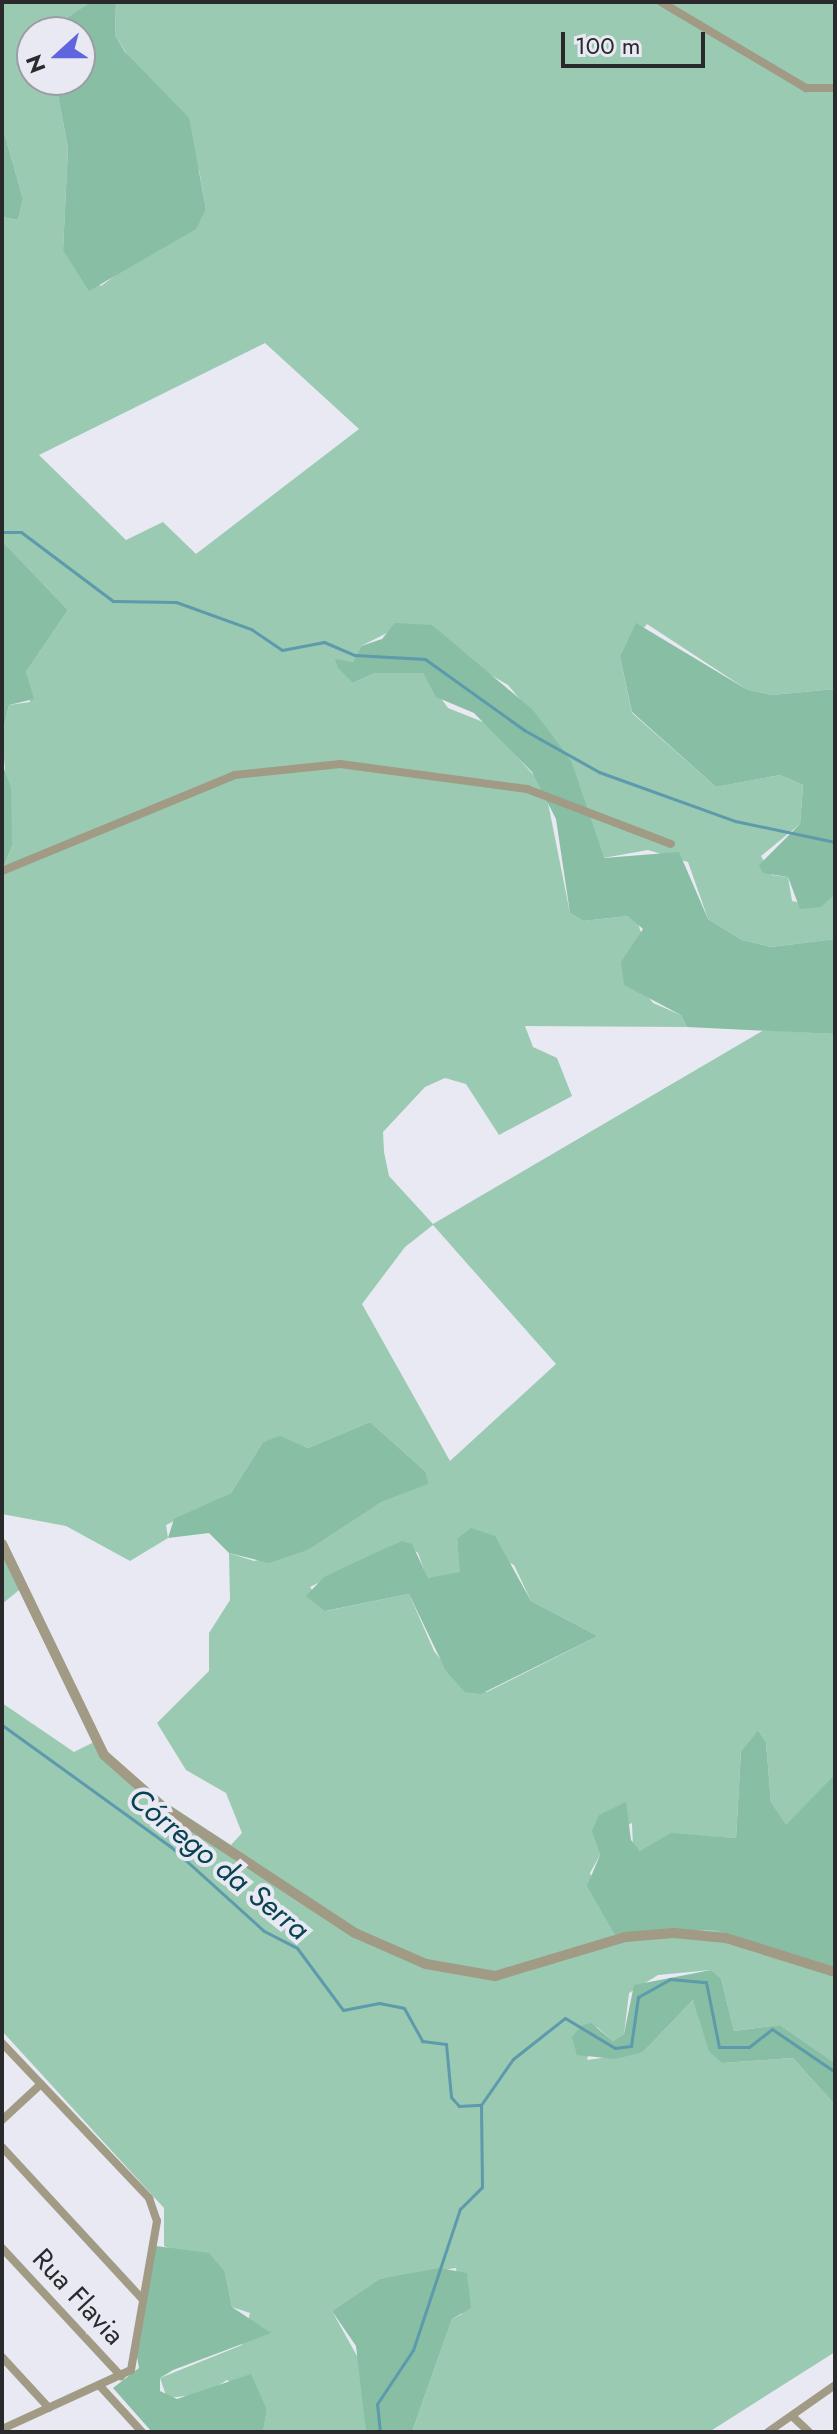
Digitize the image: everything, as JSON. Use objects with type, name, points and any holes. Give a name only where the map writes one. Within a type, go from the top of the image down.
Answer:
[{"type":"street","points":[[661,2],[806,88],[835,88]]},
{"type":"street","points":[[2,871],[235,775],[340,764],[517,786],[671,844]]},
{"type":"street","points":[[2,1544],[104,1755],[163,1807],[355,1933],[426,1964],[495,1976],[625,1937],[674,1933],[726,1938],[835,1972]]},
{"type":"street","points":[[2,2043],[155,2208],[134,2365],[121,2376],[10,2429]]},
{"type":"street","points":[[2,2120],[41,2084]]},
{"type":"street","points":[[2,2147],[143,2300]]},
{"type":"street","name":"Rua Flavia","points":[[2,2248],[121,2376]]},
{"type":"street","points":[[2,2357],[49,2408]]},
{"type":"street","points":[[99,2385],[142,2432]]},
{"type":"street","points":[[768,2432],[835,2385]]},
{"type":"street","points":[[792,2416],[809,2432]]},
{"type":"green space","points":[[2,2],[90,2],[69,16],[16,16],[16,96],[58,96],[68,148],[63,250],[101,286],[206,209],[199,170],[115,35],[116,2],[835,2],[835,689],[772,695],[746,689],[647,624],[620,657],[632,713],[716,787],[780,775],[803,785],[800,824],[761,856],[772,875],[788,877],[792,901],[820,907],[835,894],[835,939],[771,947],[742,940],[708,919],[688,862],[648,850],[603,858],[572,762],[508,685],[465,660],[432,625],[387,633],[361,646],[353,662],[336,660],[353,683],[375,673],[423,673],[448,708],[488,724],[545,788],[570,913],[583,921],[628,916],[638,923],[643,939],[621,962],[653,1003],[681,1015],[687,1027],[525,1026],[533,1047],[557,1058],[572,1096],[499,1135],[466,1084],[445,1078],[425,1087],[383,1132],[384,1152],[389,1176],[433,1224],[764,1030],[835,1034],[835,1774],[786,1826],[771,1802],[766,1742],[758,1730],[741,1751],[736,1838],[689,1835],[641,1851],[633,1848],[632,1823],[595,1839],[600,1855],[590,1873],[615,1935],[713,1930],[835,1967],[835,2063],[780,2025],[734,2031],[721,1978],[711,1970],[658,1975],[629,1993],[624,2034],[613,2041],[597,2027],[587,2060],[643,2052],[693,2000],[722,2063],[793,2058],[835,2105],[835,2352],[709,2432],[412,2432],[452,2319],[462,2314],[456,2268],[379,2279],[332,2311],[362,2365],[366,2432],[263,2432],[267,2409],[227,2380],[204,2394],[167,2398],[160,2378],[242,2345],[250,2313],[232,2307],[225,2272],[164,2246],[164,2208],[2,2031],[2,1703],[74,1752],[94,1742],[111,1767],[231,1845],[242,1833],[226,1793],[186,1770],[157,1723],[209,1671],[209,1633],[230,1600],[229,1553],[254,1561],[310,1549],[382,1502],[427,1484],[426,1472],[370,1422],[308,1448],[280,1437],[263,1442],[231,1493],[166,1525],[168,1538],[130,1561],[66,1526],[2,1514],[2,871],[12,846],[2,736],[9,705],[30,702],[26,672],[68,610],[2,541],[2,217],[18,220],[23,199],[2,125]],"holes":[[[265,343],[359,429],[196,554],[163,522],[126,540],[39,455]],[[433,1225],[556,1364],[450,1461],[362,1304],[405,1247]],[[457,1539],[514,1565],[531,1601],[598,1636],[487,1692],[466,1692],[434,1651],[409,1594],[326,1611],[310,1587],[401,1541],[418,1553],[427,1578],[449,1577],[461,1572]]]},
{"type":"green space","points":[[90,2],[116,2],[115,35],[125,52],[189,118],[206,209],[196,229],[89,291],[63,250],[68,148],[58,96],[96,96],[96,16],[69,16]]},
{"type":"green space","points":[[2,125],[23,199],[18,220],[2,217]]},
{"type":"green space","points":[[2,541],[68,610],[26,672],[34,699],[9,705],[2,736]]},
{"type":"green space","points":[[395,623],[432,625],[533,710],[572,762],[604,858],[679,852],[708,919],[742,940],[771,947],[835,939],[835,1034],[687,1027],[681,1015],[624,985],[621,962],[643,929],[628,916],[583,921],[570,913],[556,819],[532,772],[474,713],[436,697],[423,673],[375,673],[353,683],[338,668],[335,659],[353,662],[361,646],[382,639]]},
{"type":"green space","points":[[636,623],[746,689],[772,695],[835,689],[835,894],[821,907],[800,909],[788,877],[763,873],[759,865],[800,824],[803,785],[780,775],[716,787],[632,712],[620,657]]},
{"type":"green space","points":[[2,763],[11,788],[12,846],[2,871]]},
{"type":"green space","points":[[370,1422],[426,1472],[428,1484],[382,1502],[310,1549],[269,1563],[229,1553],[209,1533],[168,1538],[174,1519],[231,1493],[263,1442],[280,1436],[308,1448]]},
{"type":"green space","points":[[471,1528],[495,1536],[531,1601],[598,1636],[481,1694],[465,1692],[446,1671],[409,1594],[325,1611],[306,1596],[324,1577],[401,1541],[412,1544],[428,1578],[460,1572],[457,1539]]},
{"type":"green space","points":[[2,1546],[24,1586],[2,1604]]},
{"type":"green space","points":[[758,1730],[766,1742],[771,1802],[786,1825],[835,1774],[835,1967],[713,1930],[615,1935],[587,1886],[600,1855],[592,1831],[599,1815],[626,1802],[631,1840],[640,1851],[671,1833],[736,1838],[741,1751]]},
{"type":"green space","points":[[711,1970],[721,1978],[734,2031],[780,2025],[835,2063],[835,2105],[793,2058],[722,2063],[709,2051],[693,2000],[643,2052],[615,2059],[577,2055],[572,2037],[581,2026],[591,2023],[613,2041],[624,2034],[634,1985]]},
{"type":"green space","points":[[156,2246],[209,2253],[225,2272],[232,2307],[271,2333],[173,2370],[160,2378],[160,2391],[177,2399],[251,2374],[267,2410],[263,2432],[152,2432],[113,2388],[139,2368],[134,2339]]},
{"type":"green space","points":[[440,2268],[467,2273],[471,2308],[452,2319],[412,2432],[366,2432],[356,2346],[332,2311],[379,2279]]},
{"type":"waterway","points":[[2,532],[21,532],[113,601],[176,602],[251,629],[282,650],[324,642],[355,655],[425,659],[524,730],[599,772],[735,821],[835,842]]},
{"type":"waterway","name":"Córrego da Serra","points":[[2,1725],[171,1847],[264,1931],[297,1948],[343,2010],[379,2003],[404,2008],[422,2041],[446,2044],[451,2097],[459,2106],[481,2105],[513,2059],[565,2018],[615,2048],[631,2046],[638,1997],[670,1979],[706,1982],[719,2047],[749,2047],[772,2029],[835,2072]]},
{"type":"waterway","points":[[380,2432],[377,2404],[413,2350],[460,2209],[482,2187],[481,2105]]}]
